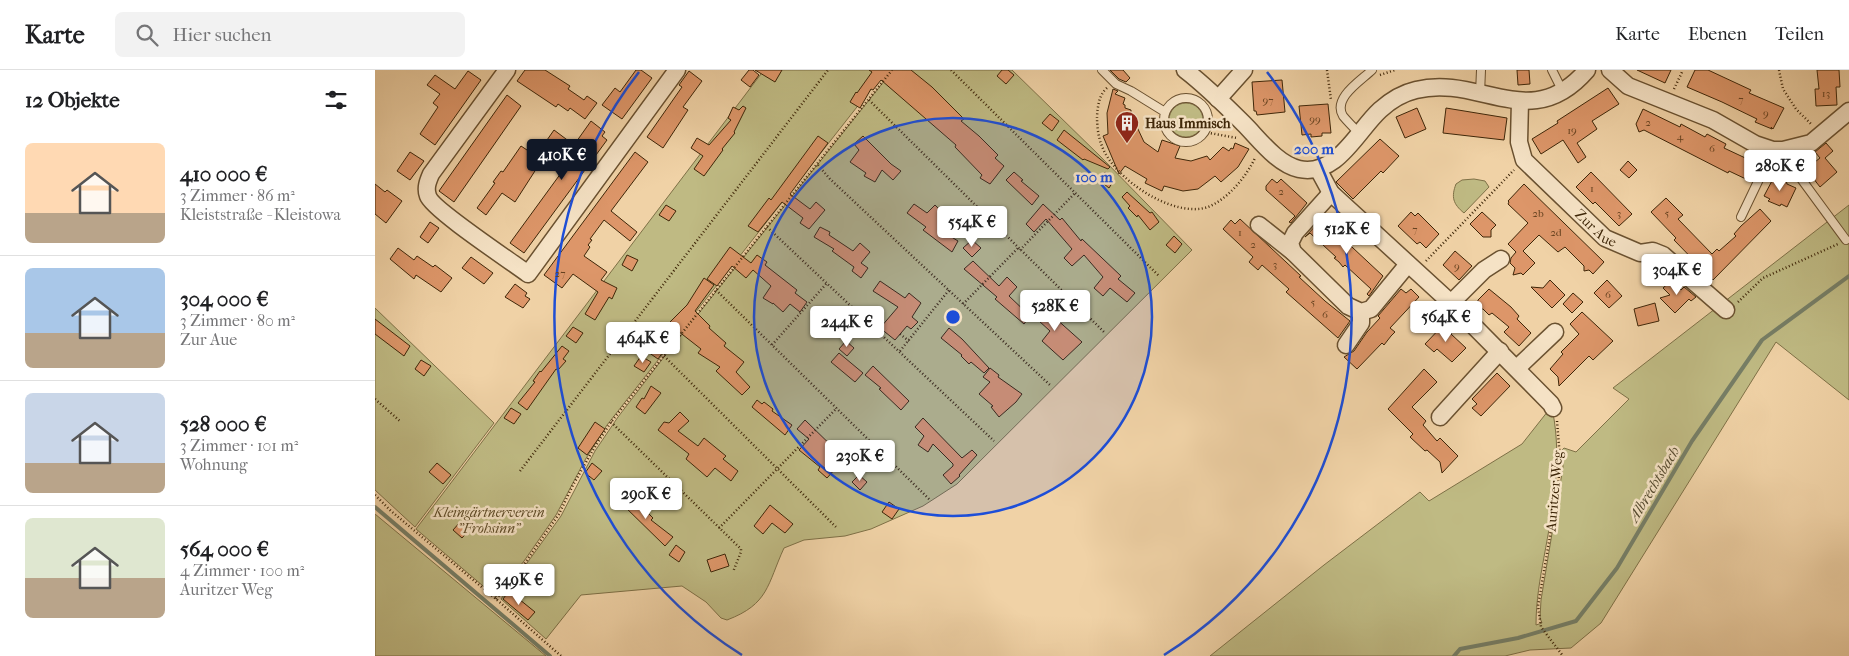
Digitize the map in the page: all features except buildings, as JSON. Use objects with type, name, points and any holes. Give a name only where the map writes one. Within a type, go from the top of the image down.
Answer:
[{"type":"street","points":[[507,70],[431,174],[427,185],[428,198],[441,212],[528,274],[677,70]]},
{"type":"street","points":[[1185,70],[1218,99],[1276,156],[1288,166],[1299,169],[1318,169],[1331,163],[1380,110],[1403,93],[1435,87],[1520,101],[1541,100],[1563,92],[1587,70]]},
{"type":"street","points":[[1218,99],[1244,70]]},
{"type":"street","points":[[1609,70],[1628,86],[1668,100],[1713,120],[1755,144],[1778,150],[1811,143],[1849,111]]},
{"type":"street","points":[[1520,101],[1519,142],[1524,160]]},
{"type":"street","name":"Zur Aue","points":[[1524,160],[1605,238],[1640,252],[1653,251],[1663,254],[1726,310]]},
{"type":"street","points":[[1318,169],[1331,193],[1451,303],[1517,368],[1553,408]]},
{"type":"street","points":[[1293,252],[1290,243],[1295,233],[1331,193]]},
{"type":"street","points":[[1259,225],[1293,252],[1349,306],[1361,312],[1371,309],[1412,268]]},
{"type":"street","points":[[1451,303],[1484,270],[1501,259]]},
{"type":"street","points":[[1346,345],[1361,323],[1361,312]]},
{"type":"street","points":[[1517,368],[1555,332]]},
{"type":"street","points":[[1440,417],[1500,351]]},
{"type":"lane","points":[[1101,70],[1117,84],[1165,112]]},
{"type":"lane","points":[[1359,133],[1342,114],[1341,101],[1348,92],[1373,70]]},
{"type":"lane","points":[[1481,70],[1481,94]]},
{"type":"lane","points":[[1552,70],[1563,92]]},
{"type":"lane","points":[[1189,98],[1196,100],[1206,111],[1207,125],[1204,132],[1193,140],[1179,140],[1168,132],[1165,126],[1165,112],[1175,101],[1189,98]]},
{"type":"lane","points":[[1206,111],[1218,99]]},
{"type":"lane","points":[[1741,217],[1778,150],[1846,240]]},
{"type":"path","points":[[520,471],[828,70]]},
{"type":"path","points":[[496,599],[516,576],[559,514],[573,485],[611,422],[892,70]]},
{"type":"path","points":[[951,70],[1159,276]]},
{"type":"path","points":[[1327,70],[1331,100]]},
{"type":"path","points":[[1668,100],[1683,70]]},
{"type":"path","points":[[1779,70],[1783,90],[1796,109],[1822,135]]},
{"type":"path","points":[[1117,84],[1106,88],[1099,100],[1098,126],[1101,146],[1106,155],[1126,178],[1161,202],[1179,208],[1196,209],[1208,207],[1216,203],[1236,187],[1255,158],[1255,151]]},
{"type":"path","points":[[869,100],[1104,332]]},
{"type":"path","points":[[1204,132],[1244,140]]},
{"type":"path","points":[[1412,268],[1524,160]]},
{"type":"path","points":[[818,165],[830,179],[1050,385]]},
{"type":"path","points":[[963,304],[1076,192]]},
{"type":"path","points":[[767,227],[995,440]]},
{"type":"path","points":[[1726,310],[1741,300],[1763,278],[1846,240]]},
{"type":"path","points":[[772,345],[827,283]]},
{"type":"path","points":[[716,290],[930,500]]},
{"type":"path","points":[[901,351],[949,290]]},
{"type":"path","points":[[900,334],[909,341]]},
{"type":"path","points":[[664,356],[837,528]]},
{"type":"path","points":[[375,399],[401,422]]},
{"type":"path","points":[[719,528],[837,408]]},
{"type":"path","name":"Auritzer Weg","points":[[1553,408],[1558,431],[1559,466],[1554,516],[1538,606],[1541,627],[1563,656]]},
{"type":"path","points":[[611,422],[741,549],[733,572]]},
{"type":"path","points":[[375,495],[391,511],[561,656]]},
{"type":"green space","name":"Kleingärtnerverein \"Frohsinn\"","points":[[764,70],[886,70],[607,425],[585,460],[556,515],[496,597],[416,529]]},
{"type":"green space","points":[[893,70],[1012,70],[1192,250],[957,484],[923,506],[871,529],[845,536],[804,540],[784,548],[770,583],[759,600],[741,614],[727,620],[721,618],[706,602],[682,586],[581,595],[546,639],[501,599],[561,516],[595,451],[618,417]]},
{"type":"green space","points":[[1186,103],[1198,108],[1203,120],[1198,132],[1186,137],[1174,132],[1169,120],[1174,108]]},
{"type":"green space","points":[[1474,179],[1485,181],[1489,187],[1464,213],[1454,200],[1454,189],[1456,184],[1462,180]]},
{"type":"green space","points":[[1849,205],[1849,400],[1776,342],[1601,623],[1571,648],[1530,650],[1505,656],[1210,656],[1324,565],[1420,492],[1429,501],[1522,444],[1548,411],[1553,413],[1557,449],[1553,503],[1537,599],[1536,625],[1542,623],[1540,618],[1541,600],[1563,467],[1562,450],[1564,448],[1576,452],[1629,399],[1613,388]]},
{"type":"green space","points":[[375,308],[494,423],[415,527],[375,490]]},
{"type":"green space","points":[[375,514],[546,656],[375,656]]},
{"type":"waterway","name":"Albrechtsbach","points":[[1454,656],[1460,649],[1518,638],[1576,621],[1617,568],[1692,441],[1762,340],[1849,276]]},
{"type":"waterway","points":[[375,507],[550,656]]},
{"type":"place","name":"Haus Immisch","points":[[1127,144]]}]
